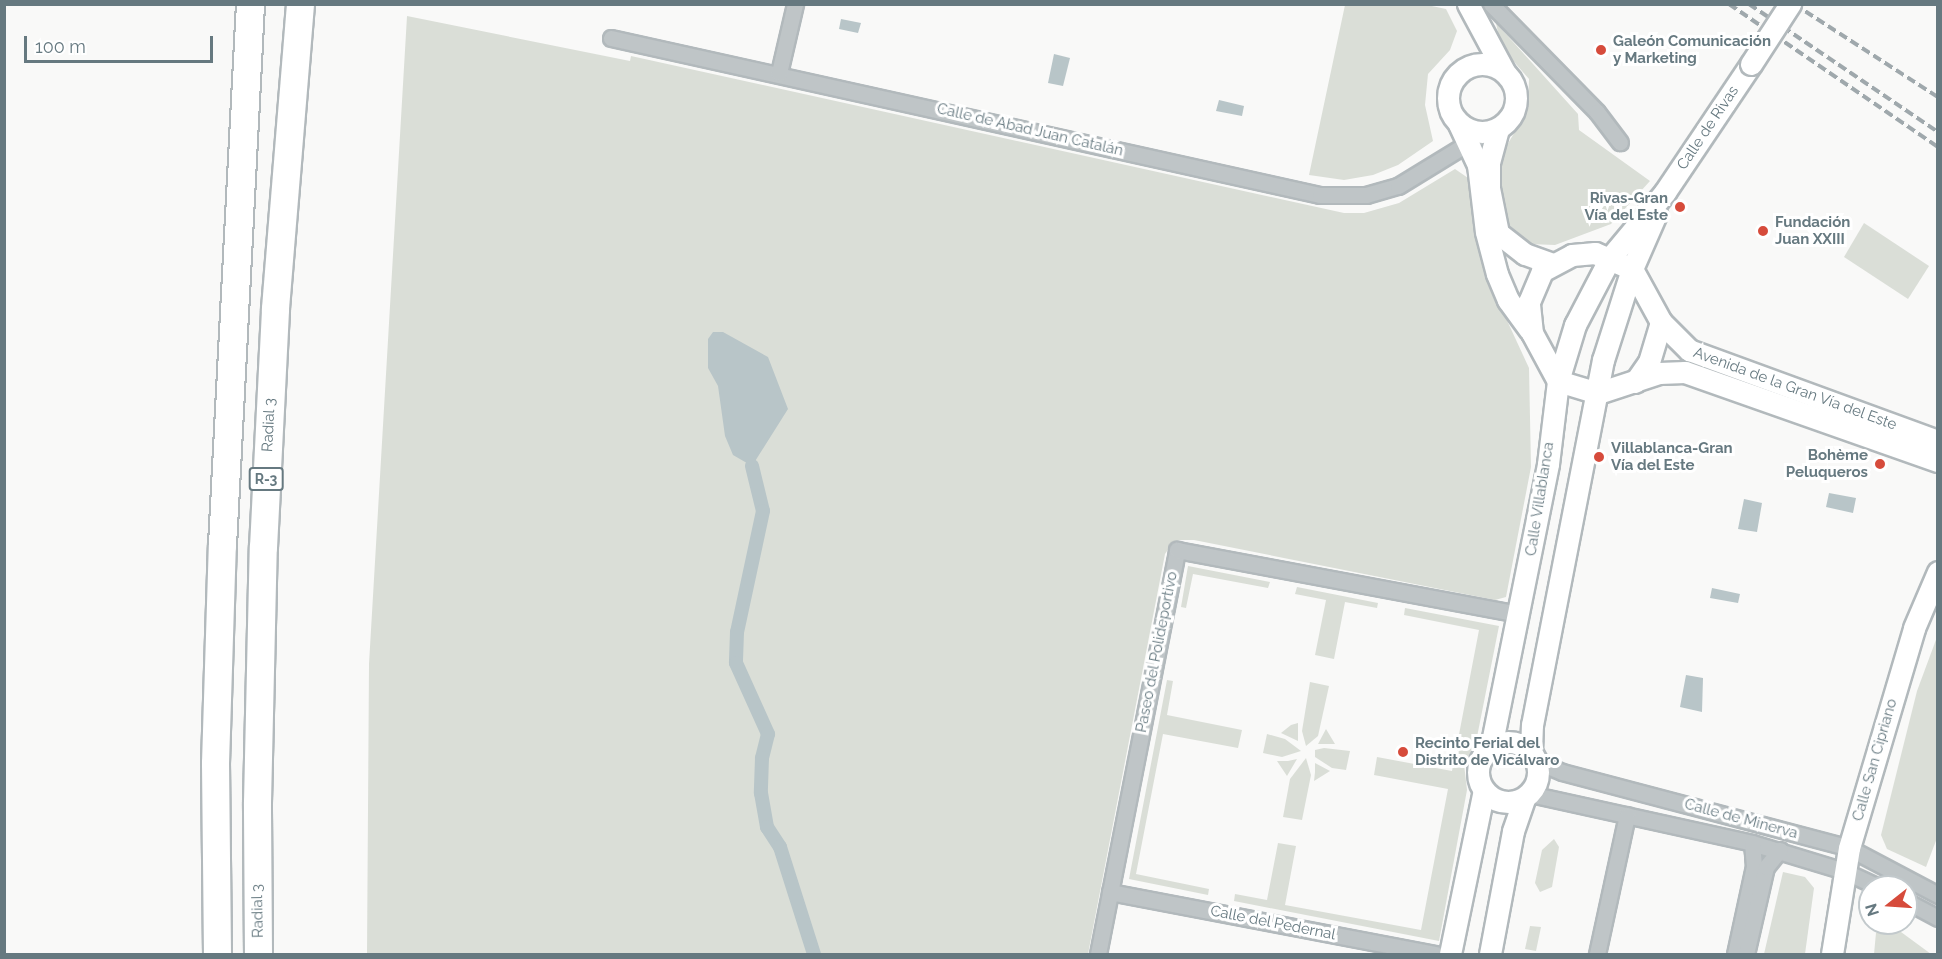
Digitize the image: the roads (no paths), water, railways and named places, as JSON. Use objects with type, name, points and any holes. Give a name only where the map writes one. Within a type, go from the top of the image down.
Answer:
[{"type":"highway","points":[[217,954],[215,763],[232,304],[250,4]]},
{"type":"highway","name":"Radial 3","points":[[258,954],[257,802],[263,547],[276,308],[300,4]]},
{"type":"highway","points":[[202,954],[202,894],[215,763]]},
{"type":"main road","name":"Calle de Rivas","points":[[1610,258],[1665,192],[1790,4]]},
{"type":"main road","points":[[1470,65],[1480,6]]},
{"type":"main road","points":[[1474,130],[1512,115],[1516,96],[1504,71],[1480,6]]},
{"type":"main road","points":[[1504,71],[1482,63],[1470,65],[1461,70],[1449,90],[1451,112],[1474,130],[1489,163],[1489,188],[1498,233],[1526,254],[1552,264]]},
{"type":"main road","points":[[1474,130],[1490,252],[1508,300],[1532,333],[1558,381],[1598,393]]},
{"type":"main road","name":"Calle de Rivas","points":[[1632,269],[1665,192]]},
{"type":"main road","points":[[1490,954],[1513,831],[1539,772],[1534,757],[1533,724],[1603,360],[1632,269],[1610,258],[1584,254],[1552,264],[1542,271],[1528,302],[1532,333]]},
{"type":"main road","name":"Calle Villablanca","points":[[1491,747],[1520,614],[1548,464],[1558,381],[1575,325],[1610,258]]},
{"type":"main road","name":"Avenida de la Gran Vía del Este","points":[[1632,269],[1661,322],[1676,340],[1708,359],[1938,441]]},
{"type":"main road","points":[[1635,382],[1649,362],[1661,322]]},
{"type":"main road","name":"Avenida de la Gran Vía del Este","points":[[1598,393],[1659,372],[1685,372],[1938,461]]},
{"type":"main road","name":"Calle San Cipriano","points":[[1832,954],[1849,848],[1932,600],[1938,572]]},
{"type":"main road","points":[[1450,954],[1484,790],[1479,767],[1491,747],[1512,742],[1534,757]]},
{"type":"main road","points":[[1484,790],[1502,802],[1527,796]]},
{"type":"street","points":[[779,73],[795,4]]},
{"type":"street","points":[[1480,6],[1597,112],[1620,142]]},
{"type":"street","name":"Calle de Abad Juan Catalán","points":[[611,38],[779,73],[1320,195],[1366,195],[1398,186],[1443,158],[1474,130]]},
{"type":"street","points":[[1443,158],[1474,130]]},
{"type":"street","points":[[1443,158],[1458,156],[1478,165]]},
{"type":"street","name":"Paseo del Polideportivo","points":[[1098,954],[1177,550],[1520,614]]},
{"type":"street","name":"Calle de Minerva","points":[[1534,757],[1562,772],[1849,848],[1938,895]]},
{"type":"street","name":"Calle de Minerva","points":[[1527,796],[1627,815],[1752,843],[1780,850],[1858,877]]},
{"type":"street","points":[[1597,954],[1627,815]]},
{"type":"street","points":[[1746,954],[1746,930],[1754,866],[1752,843]]},
{"type":"street","points":[[1735,954],[1746,930],[1766,867],[1780,850]]},
{"type":"street","name":"Calle del Pedernal","points":[[1110,892],[1436,954]]},
{"type":"street","points":[[1918,907],[1938,918]]},
{"type":"waterway","points":[[752,466],[763,511],[737,632],[736,663],[768,734],[762,758],[761,793],[767,827],[780,847],[814,954]]},
{"type":"railway","points":[[1729,4],[1938,147]]},
{"type":"railway","points":[[1749,4],[1938,132]]},
{"type":"railway","points":[[1794,4],[1938,97]]},
{"type":"place","name":"Galeón Comunicación y Marketing","points":[[1601,50]]},
{"type":"place","name":"Rivas-Gran Vía del Este","points":[[1680,207]]},
{"type":"place","name":"Fundación Juan XXIII","points":[[1763,231]]},
{"type":"place","name":"Villablanca-Gran Vía del Este","points":[[1599,457]]},
{"type":"place","name":"Bohème Peluqueros","points":[[1880,464]]},
{"type":"place","name":"Recinto Ferial del Distrito de Vicálvaro","points":[[1403,752]]}]
